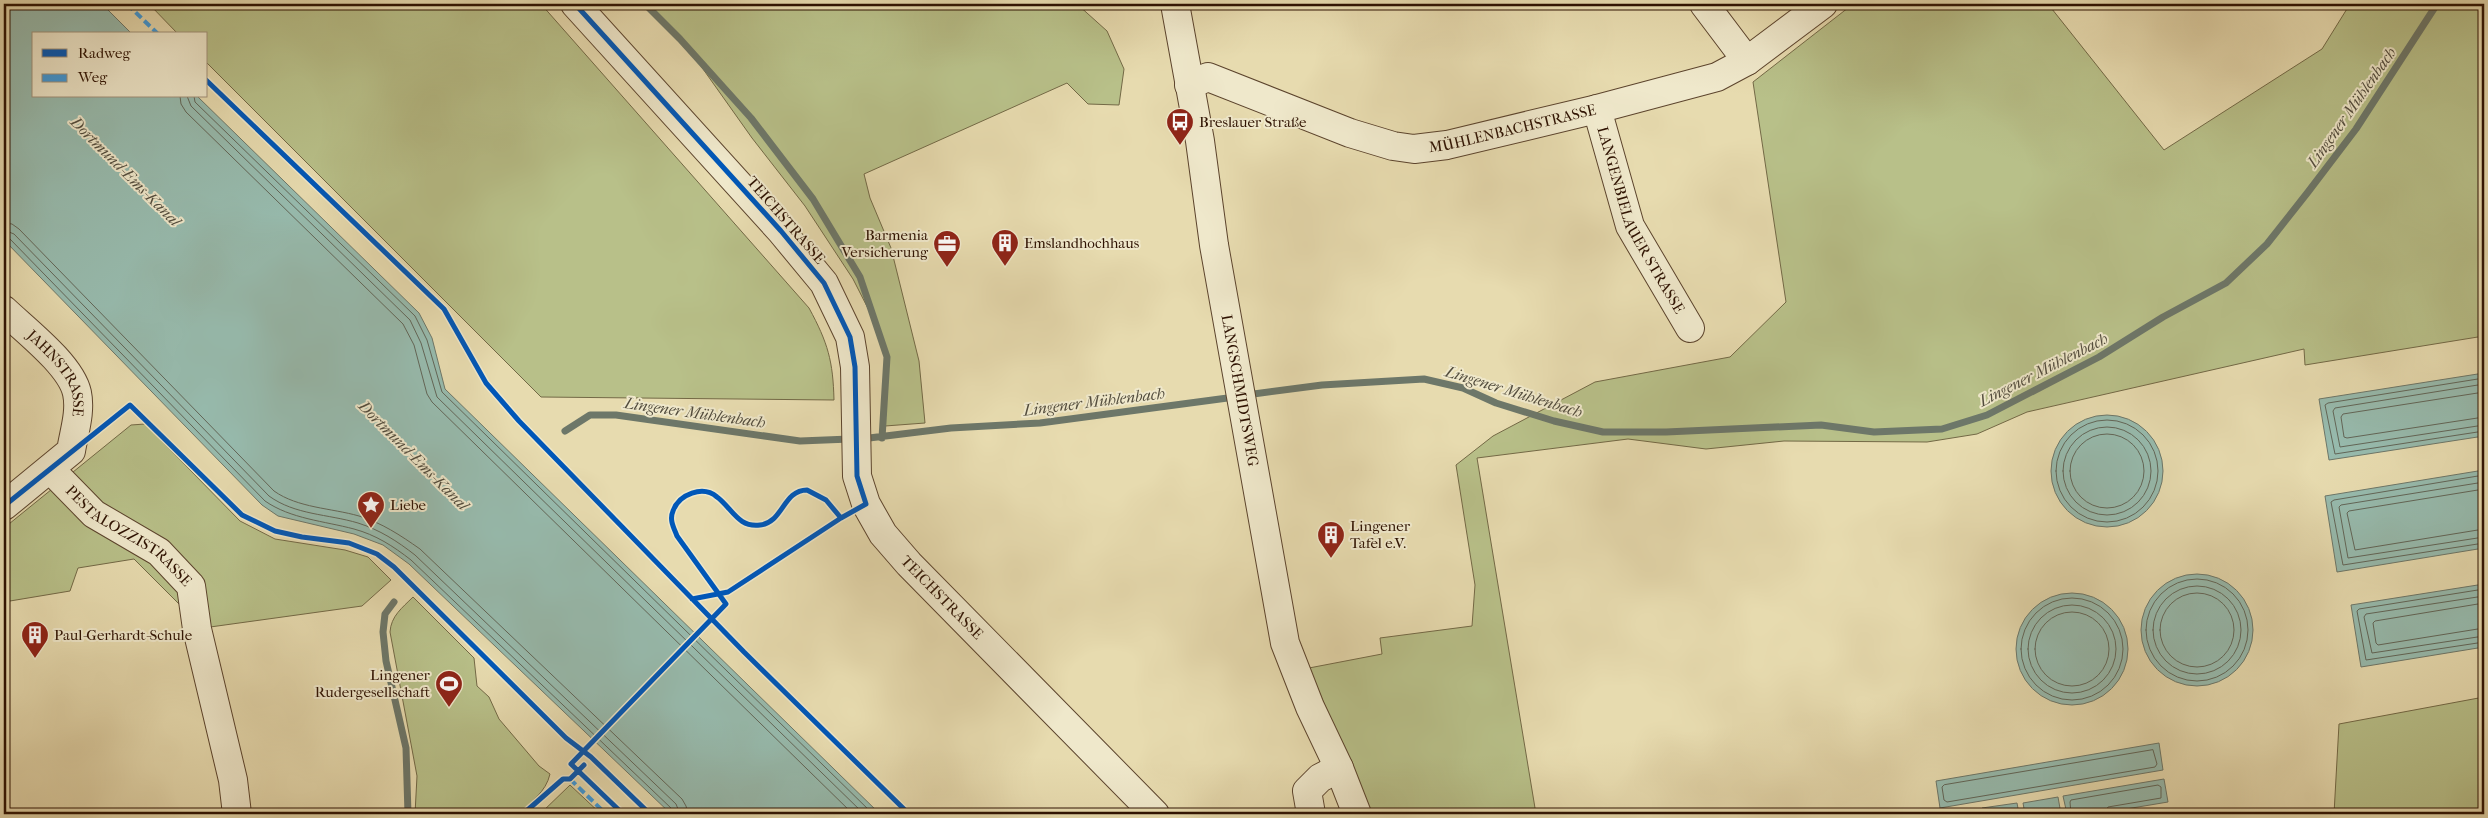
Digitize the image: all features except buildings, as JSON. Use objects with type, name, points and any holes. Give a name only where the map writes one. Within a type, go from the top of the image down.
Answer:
[{"type":"street","name":"TEICHSTRASSE","points":[[575,4],[781,231],[824,283],[850,337],[855,367],[858,476],[866,504],[879,527],[909,564],[1155,814]]},
{"type":"street","name":"LANGSCHMIDTSWEG","points":[[1175,4],[1200,142],[1214,245],[1286,643],[1310,707],[1339,768],[1357,814]]},
{"type":"street","points":[[1704,4],[1748,61]]},
{"type":"street","name":"MÜHLENBACHSTRASSE","points":[[1189,85],[1208,77],[1350,133],[1393,146],[1414,149],[1447,145],[1717,77],[1748,61],[1823,4]]},
{"type":"street","name":"LANGENBIELAUER STRASSE","points":[[1596,109],[1630,226],[1690,328]]},
{"type":"street","name":"JAHNSTRASSE","points":[[4,310],[55,360],[69,377],[77,392],[78,410],[71,451],[50,469]]},
{"type":"street","points":[[4,506],[50,469]]},
{"type":"street","name":"PESTALOZZISTRASSE","points":[[50,469],[94,514],[159,552],[191,586],[197,629],[232,780],[237,814]]},
{"type":"street","points":[[1311,814],[1307,791],[1320,778],[1339,768]]},
{"type":"green space","points":[[149,4],[541,4],[809,308],[825,342],[831,363],[834,400],[541,397],[208,64],[208,32],[176,32]]},
{"type":"green space","points":[[646,4],[1077,4],[1107,31],[1124,69],[1119,105],[1088,104],[1067,83],[864,174],[870,198],[891,248],[919,361],[925,423],[885,426],[889,359],[880,332],[853,279],[805,206],[752,138],[681,38]]},
{"type":"green space","points":[[1853,4],[2048,4],[2164,150],[2322,49],[2350,4],[2484,4],[2484,336],[2305,365],[2304,349],[2027,412],[1977,434],[1927,442],[1784,441],[1706,449],[1628,439],[1477,458],[1536,814],[1371,814],[1309,668],[1382,654],[1380,638],[1472,626],[1475,585],[1456,465],[1493,436],[1595,382],[1730,357],[1786,302],[1753,82]]},
{"type":"green space","points":[[145,424],[240,521],[275,539],[345,550],[368,557],[391,580],[362,606],[203,628],[134,559],[78,568],[70,591],[4,602],[4,528],[131,425]]},
{"type":"green space","name":"Lingener Rudergesellschaft","points":[[413,597],[474,658],[477,686],[489,697],[499,719],[539,766],[550,774],[542,791],[518,814],[415,814],[417,776],[390,632],[392,621]]},
{"type":"green space","points":[[2484,697],[2484,814],[2334,814],[2339,724]]},
{"type":"green space","points":[[570,785],[601,814],[540,814]]},
{"type":"water","name":"Dortmund-Ems-Kanal","points":[[4,4],[102,4],[130,32],[32,32],[32,98],[199,98],[419,313],[432,338],[445,389],[880,814],[671,814],[409,564],[383,545],[354,534],[278,516],[262,505],[4,240]]},
{"type":"water","points":[[2484,373],[2484,436],[2329,460],[2319,399]]},
{"type":"water","points":[[2107,415],[2128,419],[2146,432],[2159,450],[2163,471],[2159,492],[2146,510],[2128,523],[2107,527],[2086,523],[2068,510],[2055,492],[2051,471],[2055,450],[2068,432],[2086,419]]},
{"type":"water","points":[[2484,470],[2484,548],[2337,572],[2325,496]]},
{"type":"water","points":[[2197,574],[2218,578],[2236,591],[2249,609],[2253,630],[2249,651],[2236,669],[2218,682],[2197,686],[2176,682],[2158,669],[2145,651],[2141,630],[2145,609],[2158,591],[2176,578]]},
{"type":"water","points":[[2484,584],[2484,647],[2361,667],[2351,605]]},
{"type":"water","points":[[2072,593],[2093,597],[2111,610],[2124,628],[2128,649],[2124,670],[2111,688],[2093,701],[2072,705],[2051,701],[2033,688],[2020,670],[2016,649],[2020,628],[2033,610],[2051,597]]},
{"type":"water","points":[[2159,743],[2163,770],[1940,808],[1936,781]]},
{"type":"water","points":[[2164,779],[2168,802],[2096,814],[2067,814],[2063,796]]},
{"type":"water","points":[[2058,797],[2061,814],[2025,814],[2023,803]]},
{"type":"water","points":[[2017,803],[2019,814],[1983,814],[1982,808]]},
{"type":"waterway","points":[[645,4],[680,39],[751,118],[813,199],[860,277],[887,357],[882,438]]},
{"type":"waterway","name":"Lingener Mühlenbach","points":[[1246,395],[1322,385],[1424,379],[1463,388],[1496,403],[1554,421],[1603,432],[1666,432],[1821,425],[1874,432],[1942,429],[1987,415],[2099,357],[2163,317],[2226,283],[2267,244],[2356,129],[2437,4]]},
{"type":"waterway","name":"Lingener Mühlenbach","points":[[861,439],[951,428],[1040,423],[1235,397]]},
{"type":"waterway","name":"Lingener Mühlenbach","points":[[565,431],[590,415],[616,415],[800,441],[850,439]]},
{"type":"waterway","name":"Lingener Mühlenbach","points":[[394,602],[385,614],[383,632],[386,661],[406,748],[408,814]]},
{"type":"marked path","points":[[127,4],[156,32]]},
{"type":"marked path","points":[[570,779],[606,814]]},
{"type":"cycle path","points":[[575,4],[781,231],[824,283],[850,337],[855,367],[857,476],[866,504],[841,518],[728,592],[692,599]]},
{"type":"cycle path","points":[[208,82],[444,309],[486,383],[519,421],[744,652],[909,814]]},
{"type":"cycle path","points":[[4,506],[130,405],[242,515],[275,531],[302,537],[349,543],[377,554],[394,567],[566,738],[591,757],[650,814]]},
{"type":"cycle path","points":[[623,814],[571,764],[726,604],[677,536],[672,524],[673,511],[676,505],[680,500],[692,493],[711,493],[741,520],[752,525],[760,525],[774,519],[793,495],[799,491],[807,490],[826,500],[841,518]]},
{"type":"cycle path","points":[[523,814],[563,779],[570,779],[584,765]]},
{"type":"place","name":"Breslauer Straße","points":[[1180,146]]},
{"type":"place","name":"Emslandhochhaus","points":[[1005,267]]},
{"type":"place","name":"Barmenia Versicherung","points":[[947,268]]},
{"type":"place","name":"Liebe","points":[[371,529]]},
{"type":"place","name":"Lingener Tafel e.V.","points":[[1331,559]]},
{"type":"place","name":"Paul-Gerhardt-Schule","points":[[35,659]]},
{"type":"place","name":"Lingener Rudergesellschaft","points":[[449,708]]}]
